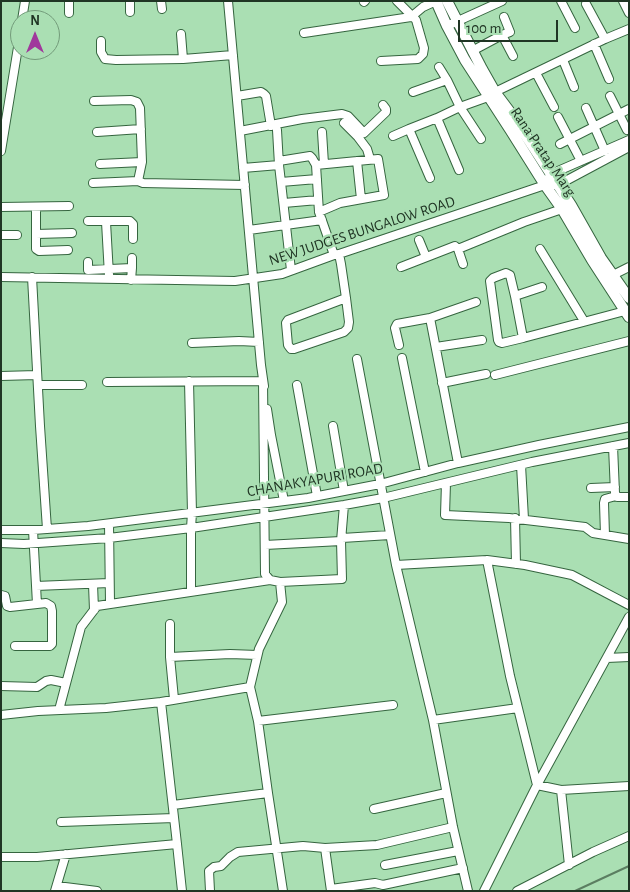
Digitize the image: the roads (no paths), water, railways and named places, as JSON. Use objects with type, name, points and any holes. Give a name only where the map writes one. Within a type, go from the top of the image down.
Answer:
[{"type":"main road","name":"Rana Pratap Marg","points":[[436,1],[472,51],[511,132],[544,185],[562,208],[592,260],[627,314]]},
{"type":"main road","name":"Rana Pratap Marg","points":[[447,1],[452,24],[465,60],[492,94],[513,116],[571,205],[601,258],[629,298]]},
{"type":"street","points":[[69,1],[69,13]]},
{"type":"street","points":[[130,1],[130,12]]},
{"type":"street","points":[[228,1],[258,342],[271,435],[284,501]]},
{"type":"street","points":[[381,62],[418,59],[423,54],[424,48],[416,20],[397,1]]},
{"type":"street","points":[[304,33],[411,17],[423,7],[436,1]]},
{"type":"street","points":[[452,24],[502,1]]},
{"type":"street","points":[[562,1],[575,28]]},
{"type":"street","points":[[623,1],[629,13]]},
{"type":"street","points":[[586,4],[605,39]]},
{"type":"street","points":[[472,51],[510,32],[504,17]]},
{"type":"street","points":[[393,136],[492,94],[605,39],[628,32]]},
{"type":"street","points":[[181,34],[182,59]]},
{"type":"street","points":[[502,35],[513,56]]},
{"type":"street","points":[[101,41],[101,52],[105,59],[182,59],[233,56]]},
{"type":"street","points":[[594,44],[609,78]]},
{"type":"street","points":[[1,151],[16,60]]},
{"type":"street","points":[[563,60],[574,87]]},
{"type":"street","points":[[439,67],[460,108],[481,139]]},
{"type":"street","points":[[536,73],[554,107]]},
{"type":"street","points":[[413,92],[447,80]]},
{"type":"street","points":[[237,96],[261,92],[266,96],[274,128],[291,270]]},
{"type":"street","points":[[610,96],[627,130]]},
{"type":"street","points":[[94,101],[131,100],[137,102],[140,108],[142,162],[138,182]]},
{"type":"street","points":[[240,131],[274,128],[302,119],[342,114],[348,116],[364,132],[386,112],[383,105]]},
{"type":"street","points":[[586,108],[604,151]]},
{"type":"street","points":[[560,144],[629,109]]},
{"type":"street","points":[[558,117],[581,161]]},
{"type":"street","points":[[437,118],[459,170]]},
{"type":"street","points":[[344,123],[363,143],[370,159]]},
{"type":"street","points":[[97,132],[141,129]]},
{"type":"street","points":[[409,129],[430,178]]},
{"type":"street","points":[[322,132],[317,179],[320,216],[337,255],[346,298],[349,322],[348,328],[344,332],[291,349],[288,345],[286,322],[288,320],[346,298]]},
{"type":"street","points":[[544,185],[551,174],[629,140]]},
{"type":"street","name":"NEW JUDGES BUNGALOW ROAD","points":[[1,277],[32,277],[88,270],[110,279],[235,281],[282,274],[544,185],[558,185],[629,147]]},
{"type":"street","points":[[243,168],[310,156],[320,164],[378,158],[384,194],[340,203],[320,216],[286,225],[249,230]]},
{"type":"street","points":[[357,161],[361,199]]},
{"type":"street","points":[[100,164],[142,162]]},
{"type":"street","points":[[281,182],[317,179]]},
{"type":"street","points":[[93,184],[138,182],[245,185]]},
{"type":"street","points":[[284,203],[318,200]]},
{"type":"street","points":[[36,206],[36,250],[38,252],[68,250]]},
{"type":"street","points":[[1,207],[69,206]]},
{"type":"street","points":[[458,249],[562,208]]},
{"type":"street","points":[[88,222],[130,221],[133,224],[133,239]]},
{"type":"street","points":[[106,222],[110,279]]},
{"type":"street","points":[[36,234],[72,233]]},
{"type":"street","points":[[1,235],[17,235]]},
{"type":"street","points":[[419,240],[426,257]]},
{"type":"street","points":[[401,267],[455,246],[458,249],[463,264]]},
{"type":"street","points":[[540,249],[584,321]]},
{"type":"street","points":[[131,280],[132,258]]},
{"type":"street","points":[[613,274],[629,267]]},
{"type":"street","points":[[88,270],[132,268]]},
{"type":"street","points":[[523,338],[510,275],[506,273],[490,281],[498,340],[502,343],[523,338],[584,321],[627,314]]},
{"type":"street","points":[[32,277],[47,529]]},
{"type":"street","points":[[515,296],[542,287]]},
{"type":"street","points":[[398,345],[395,328],[397,324],[430,318],[476,302]]},
{"type":"street","points":[[430,318],[458,464]]},
{"type":"street","points":[[436,348],[482,340]]},
{"type":"street","points":[[192,344],[238,341],[258,342]]},
{"type":"street","points":[[495,375],[629,341]]},
{"type":"street","points":[[402,358],[424,472]]},
{"type":"street","points":[[357,359],[396,565],[433,720],[446,793],[468,891]]},
{"type":"street","points":[[442,383],[486,374]]},
{"type":"street","points":[[1,376],[37,375]]},
{"type":"street","points":[[107,382],[263,381]]},
{"type":"street","points":[[263,381],[265,574],[270,580]]},
{"type":"street","points":[[189,382],[192,512],[191,591]]},
{"type":"street","points":[[38,386],[82,385]]},
{"type":"street","points":[[297,385],[317,496]]},
{"type":"street","points":[[333,426],[344,491]]},
{"type":"street","name":"CHANAKYAPURI ROAD","points":[[1,530],[33,530],[109,524],[317,496],[380,484],[490,456],[629,427]]},
{"type":"street","points":[[1,543],[34,543],[108,538],[191,528],[344,505],[629,443]]},
{"type":"street","points":[[613,446],[616,496]]},
{"type":"street","points":[[490,456],[494,471]]},
{"type":"street","points":[[521,465],[524,519]]},
{"type":"street","points":[[446,482],[445,515],[524,519],[585,527],[593,533],[629,539]]},
{"type":"street","points":[[591,488],[615,487]]},
{"type":"street","points":[[606,535],[604,503],[606,499],[616,496],[629,497]]},
{"type":"street","points":[[59,710],[81,627],[97,606],[270,580],[280,582],[342,579],[341,539],[344,505]]},
{"type":"street","points":[[515,518],[516,564]]},
{"type":"street","points":[[109,524],[110,603]]},
{"type":"street","points":[[33,530],[37,604]]},
{"type":"street","points":[[265,545],[390,535]]},
{"type":"street","points":[[396,565],[487,560],[516,564],[572,575],[629,605]]},
{"type":"street","points":[[487,560],[510,676],[537,785]]},
{"type":"street","points":[[280,582],[282,602],[259,649],[250,687],[258,722],[283,891]]},
{"type":"street","points":[[36,586],[109,583]]},
{"type":"street","points":[[93,584],[94,610]]},
{"type":"street","points":[[1,595],[5,596],[7,606],[10,607],[46,603],[51,606],[52,644],[50,646],[15,646]]},
{"type":"street","points":[[484,891],[537,785],[629,617]]},
{"type":"street","points":[[170,624],[170,657],[174,699]]},
{"type":"street","points":[[170,657],[230,654],[257,655]]},
{"type":"street","points":[[607,658],[629,657]]},
{"type":"street","points":[[1,686],[37,688],[46,681],[51,680],[66,683]]},
{"type":"street","points":[[1,715],[38,711],[106,708],[161,702],[250,687]]},
{"type":"street","points":[[161,702],[182,891]]},
{"type":"street","points":[[258,722],[393,705]]},
{"type":"street","points":[[433,720],[518,708]]},
{"type":"street","points":[[537,785],[561,790],[629,786]]},
{"type":"street","points":[[561,790],[569,864]]},
{"type":"street","points":[[173,805],[268,793]]},
{"type":"street","points":[[374,809],[446,793]]},
{"type":"street","points":[[61,822],[174,818]]},
{"type":"street","points":[[210,891],[209,871],[214,867],[221,866],[238,852],[303,846],[326,848],[377,845],[453,827]]},
{"type":"street","points":[[517,891],[629,836]]},
{"type":"street","points":[[1,857],[37,857],[177,844]]},
{"type":"street","points":[[326,848],[331,890],[375,883],[383,885],[463,868]]},
{"type":"street","points":[[385,865],[458,851]]},
{"type":"street","points":[[66,854],[56,888],[97,891]]},
{"type":"railway","points":[[575,891],[629,866]]}]
